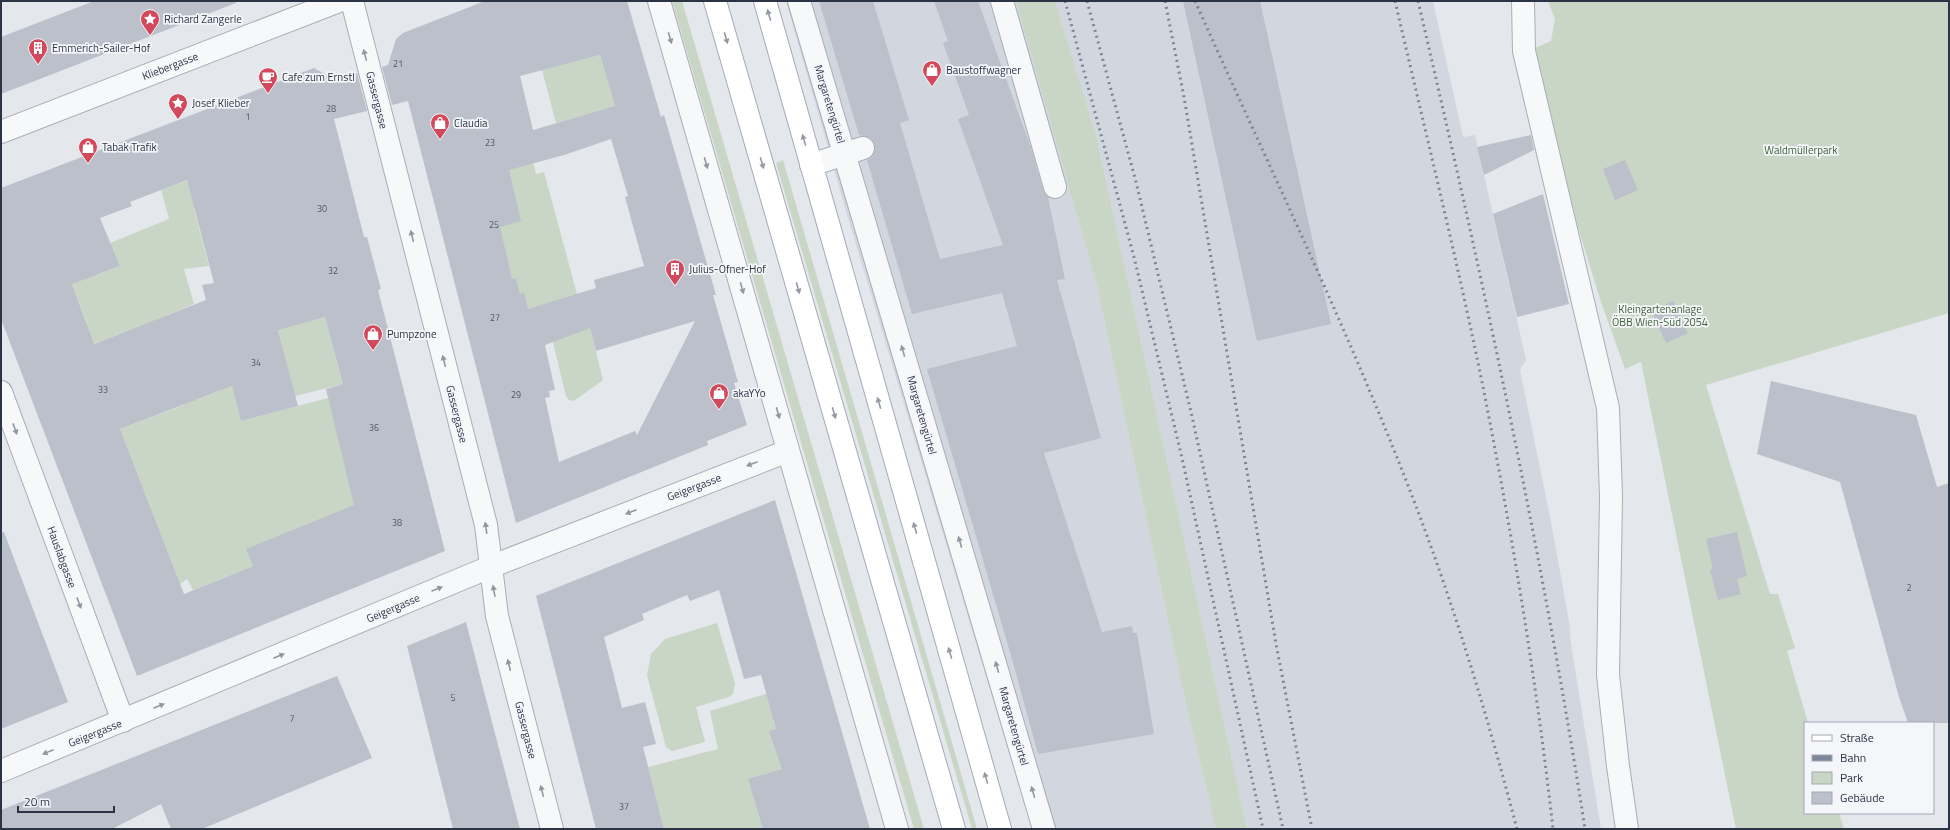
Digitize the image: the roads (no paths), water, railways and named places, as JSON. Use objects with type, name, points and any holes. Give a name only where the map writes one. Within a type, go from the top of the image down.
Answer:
[{"type":"main road","points":[[715,1],[954,829]]},
{"type":"main road","points":[[765,1],[1000,829]]},
{"type":"street","name":"Kliebergasse","points":[[1,132],[339,1]]},
{"type":"street","name":"Gassergasse","points":[[352,1],[486,525],[497,616],[552,829]]},
{"type":"street","points":[[659,1],[897,829]]},
{"type":"street","name":"Margaretengürtel","points":[[799,1],[854,151],[1044,829]]},
{"type":"street","points":[[1002,1],[1055,187]]},
{"type":"street","points":[[1523,1],[1524,51],[1608,408],[1611,497],[1608,675],[1618,766],[1627,829]]},
{"type":"street","points":[[811,165],[854,151]]},
{"type":"street","name":"Hauslabgasse","points":[[1,392],[123,721]]},
{"type":"street","name":"Geigergasse","points":[[1,771],[490,567],[788,450]]},
{"type":"railway","points":[[1065,1],[1134,257],[1182,458],[1263,829]]},
{"type":"railway","points":[[1087,1],[1136,182],[1191,412],[1283,829]]},
{"type":"railway","points":[[1165,1],[1184,97],[1276,644],[1312,829]]},
{"type":"railway","points":[[1195,1],[1336,312],[1363,374],[1414,501],[1470,664],[1517,829]]},
{"type":"railway","points":[[1395,1],[1461,283],[1492,433],[1531,659],[1553,829]]},
{"type":"railway","points":[[1418,1],[1488,310],[1530,517],[1550,621],[1585,829]]},
{"type":"place","name":"Richard Zangerle","points":[[150,36]]},
{"type":"place","name":"Emmerich-Sailer-Hof","points":[[38,65]]},
{"type":"place","name":"Baustoffwagner","points":[[932,87]]},
{"type":"place","name":"Cafe zum Ernstl","points":[[268,94]]},
{"type":"place","name":"Josef Klieber","points":[[178,120]]},
{"type":"place","name":"Claudia","points":[[440,140]]},
{"type":"place","name":"Tabak Trafik","points":[[88,164]]},
{"type":"place","name":"Julius-Ofner-Hof","points":[[675,286]]},
{"type":"place","name":"Pumpzone","points":[[373,351]]},
{"type":"place","name":"akaYYo","points":[[719,410]]},
{"type":"park label","name":"Waldmüllerpark","points":[[1801,150]]},
{"type":"park label","name":"Kleingartenanlage ÖBB Wien-Süd 2054","points":[[1660,315]]}]
